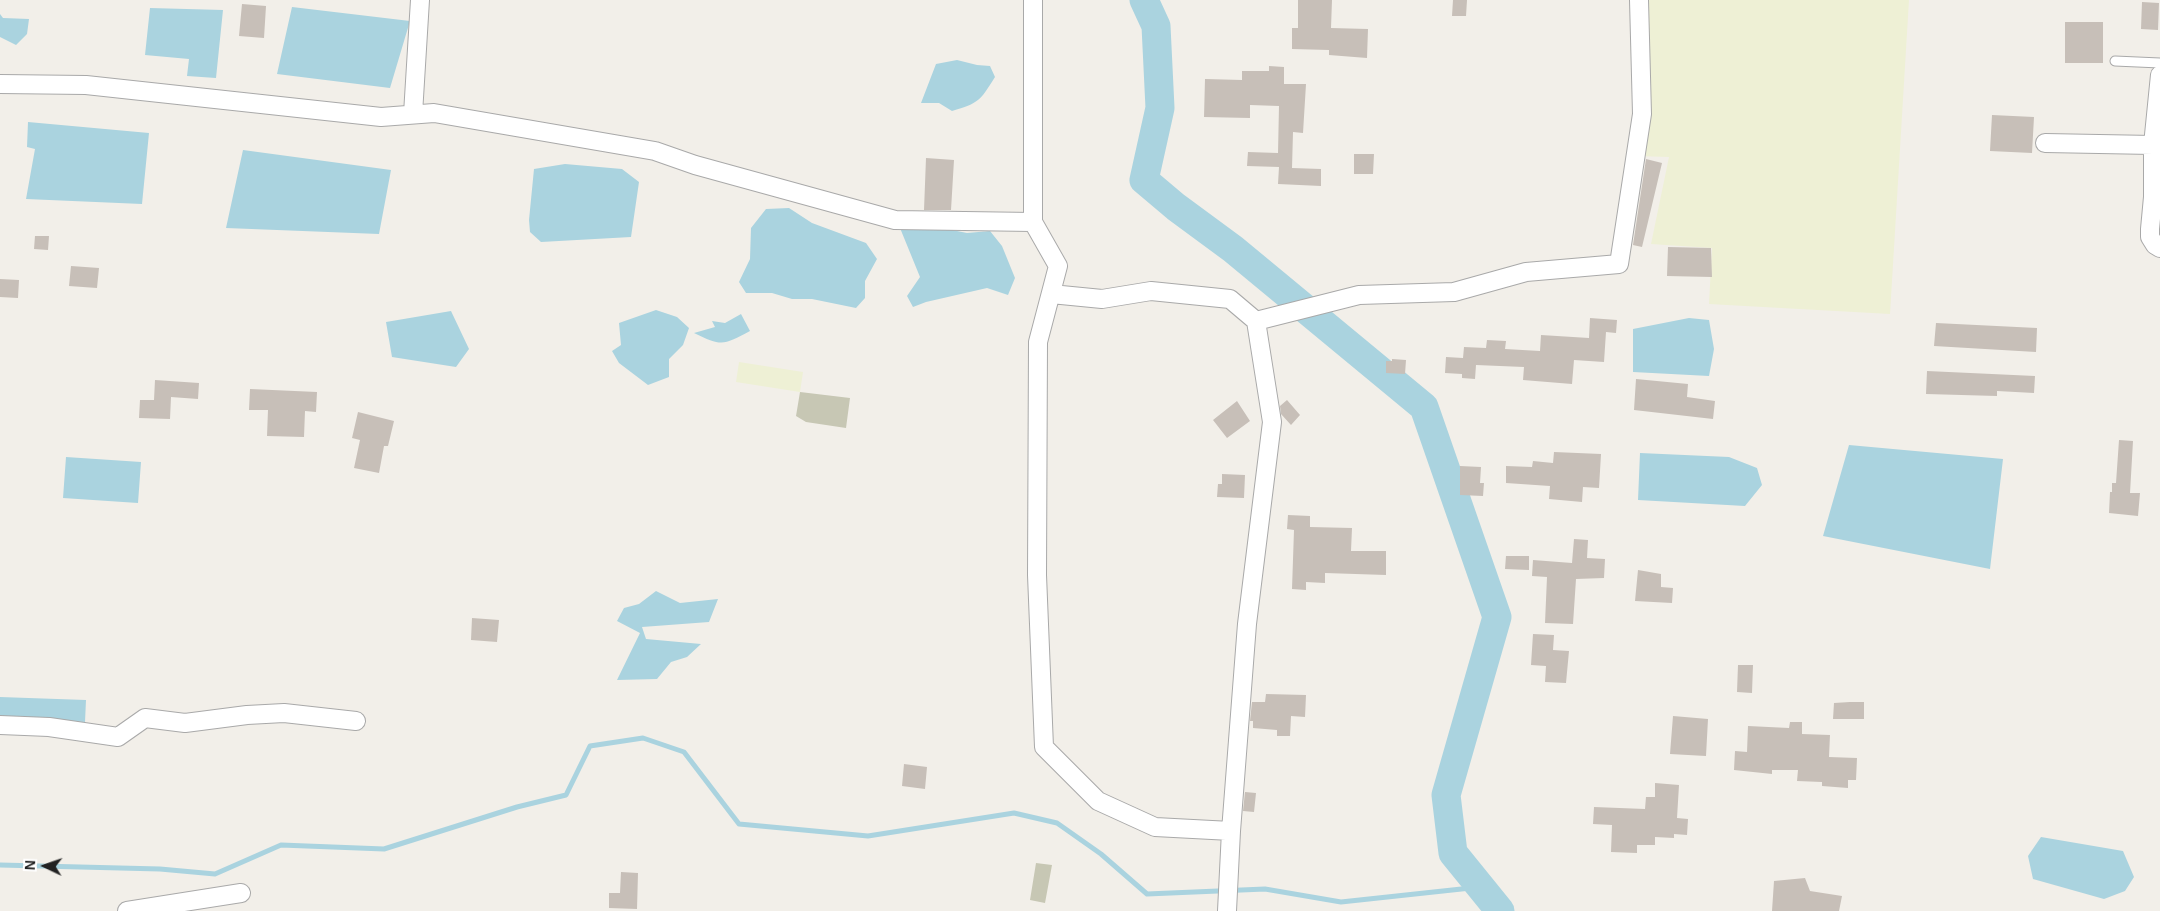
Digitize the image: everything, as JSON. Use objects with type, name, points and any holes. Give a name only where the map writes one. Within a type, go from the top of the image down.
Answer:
[{"type":"street","points":[[413,114],[420,0]]},
{"type":"street","points":[[1033,0],[1034,222],[1058,266],[1038,342],[1037,575],[1044,747],[1098,801],[1155,827],[1231,831]]},
{"type":"street","points":[[1256,321],[1359,295],[1454,292],[1526,272],[1619,264],[1642,114],[1638,0]]},
{"type":"street","points":[[2160,75],[2150,229],[2150,237],[2155,245],[2160,248]]},
{"type":"street","points":[[0,84],[86,85],[382,117],[434,113],[655,151],[695,165],[895,220],[1034,222]]},
{"type":"street","points":[[2045,143],[2154,145]]},
{"type":"street","points":[[1051,294],[1102,298],[1151,290],[1230,299],[1256,321],[1272,422],[1247,624],[1231,831],[1227,911]]},
{"type":"street","points":[[0,725],[49,728],[118,737],[145,718],[185,723],[247,715],[284,713],[356,721]]},
{"type":"street","points":[[127,911],[241,893]]},
{"type":"lane","points":[[2115,61],[2160,63]]},
{"type":"shaded area","points":[[1639,0],[1909,0],[1890,314],[1709,304],[1712,248],[1651,244],[1669,157],[1636,156]]},
{"type":"shaded area","points":[[739,362],[803,372],[800,392],[736,382]]},
{"type":"shaded area","points":[[800,392],[850,398],[846,428],[806,422],[796,416]]},
{"type":"shaded area","points":[[1036,863],[1052,865],[1045,903],[1030,900]]},
{"type":"water","points":[[292,7],[410,21],[390,88],[277,74]]},
{"type":"water","points":[[150,8],[223,10],[216,78],[187,76],[189,59],[145,55]]},
{"type":"water","points":[[0,14],[3,18],[29,19],[27,34],[16,45],[0,37]]},
{"type":"water","points":[[957,60],[990,66],[995,77],[982,96],[968,106],[952,111],[939,103],[921,103],[936,64]]},
{"type":"water","points":[[28,122],[149,133],[142,204],[26,199],[35,149],[27,147]]},
{"type":"water","points":[[243,150],[391,170],[379,234],[226,228]]},
{"type":"water","points":[[565,164],[622,169],[639,182],[631,237],[541,242],[530,232],[529,220],[534,169]]},
{"type":"water","points":[[789,208],[812,223],[866,243],[877,259],[865,281],[865,298],[856,308],[812,299],[792,299],[772,293],[746,293],[739,282],[750,259],[751,228],[766,209]]},
{"type":"water","points":[[927,225],[967,233],[990,231],[1002,246],[1015,278],[1008,295],[987,288],[926,302],[913,307],[907,296],[920,277],[900,228]]},
{"type":"water","points":[[656,310],[677,317],[689,328],[683,345],[669,359],[669,377],[648,385],[619,363],[612,351],[621,345],[619,323]]},
{"type":"water","points":[[451,311],[469,349],[456,367],[392,357],[386,322]]},
{"type":"water","points":[[741,314],[750,331],[734,339],[717,342],[694,333],[715,327],[712,321],[725,323]]},
{"type":"water","points":[[1689,318],[1709,320],[1714,349],[1709,376],[1633,372],[1633,329]]},
{"type":"water","points":[[1849,445],[2003,459],[1990,569],[1823,536]]},
{"type":"water","points":[[1640,453],[1729,457],[1757,468],[1762,485],[1745,506],[1638,500]]},
{"type":"water","points":[[66,457],[141,462],[138,503],[63,498]]},
{"type":"water","points":[[656,591],[680,603],[718,599],[709,622],[642,627],[646,639],[701,644],[687,657],[671,662],[657,679],[617,680],[640,633],[617,621],[624,608],[639,604]]},
{"type":"water","points":[[0,697],[86,700],[85,722],[0,719]]},
{"type":"water","points":[[2041,837],[2123,851],[2134,877],[2125,891],[2104,899],[2033,879],[2028,856]]},
{"type":"building","points":[[1298,0],[1332,0],[1331,28],[1368,29],[1367,58],[1329,55],[1329,50],[1292,49],[1292,28],[1298,28]]},
{"type":"building","points":[[1453,0],[1467,0],[1466,16],[1452,16]]},
{"type":"building","points":[[2142,2],[2159,3],[2158,30],[2141,29]]},
{"type":"building","points":[[242,4],[266,6],[264,38],[239,36]]},
{"type":"building","points":[[2065,22],[2103,22],[2103,63],[2065,63]]},
{"type":"building","points":[[1269,66],[1284,67],[1284,84],[1306,84],[1303,133],[1293,132],[1292,168],[1321,169],[1321,186],[1278,184],[1279,167],[1247,166],[1248,152],[1278,153],[1279,106],[1250,105],[1250,118],[1204,117],[1205,79],[1242,80],[1242,71],[1269,71]]},
{"type":"building","points":[[1992,115],[2034,117],[2032,153],[1990,151]]},
{"type":"building","points":[[1354,154],[1374,154],[1373,174],[1354,174]]},
{"type":"building","points":[[926,158],[954,160],[951,210],[924,210]]},
{"type":"building","points":[[1646,159],[1662,163],[1642,247],[1633,245]]},
{"type":"building","points":[[35,236],[49,236],[48,250],[34,249]]},
{"type":"building","points":[[1668,247],[1711,248],[1712,277],[1667,276]]},
{"type":"building","points":[[71,266],[99,268],[97,288],[69,286]]},
{"type":"building","points":[[0,279],[19,280],[18,298],[0,297]]},
{"type":"building","points":[[1590,318],[1617,320],[1616,333],[1606,332],[1604,362],[1574,360],[1572,384],[1523,380],[1524,367],[1476,365],[1475,379],[1462,378],[1462,374],[1445,373],[1446,357],[1463,358],[1464,347],[1486,348],[1487,340],[1506,341],[1505,349],[1540,351],[1541,335],[1589,338]]},
{"type":"building","points":[[1936,323],[2037,328],[2036,352],[1934,346]]},
{"type":"building","points":[[1392,359],[1406,360],[1405,374],[1386,373],[1386,361],[1392,361]]},
{"type":"building","points":[[1927,371],[2035,376],[2034,393],[1997,391],[1997,396],[1926,394]]},
{"type":"building","points":[[1636,379],[1688,384],[1687,397],[1715,401],[1713,419],[1634,410]]},
{"type":"building","points":[[155,380],[199,383],[198,399],[171,397],[170,419],[139,418],[140,400],[154,400]]},
{"type":"building","points":[[250,389],[317,392],[316,412],[305,411],[304,437],[267,436],[268,410],[249,410]]},
{"type":"building","points":[[1287,400],[1300,415],[1291,425],[1281,414],[1280,406]]},
{"type":"building","points":[[1237,401],[1250,421],[1227,438],[1213,420]]},
{"type":"building","points":[[358,412],[394,421],[388,446],[384,446],[379,473],[354,468],[360,440],[352,438]]},
{"type":"building","points":[[2119,440],[2133,441],[2130,493],[2140,493],[2138,516],[2109,513],[2112,483],[2116,483]]},
{"type":"building","points":[[1554,452],[1601,454],[1599,488],[1583,487],[1582,502],[1549,499],[1550,486],[1506,483],[1506,466],[1532,467],[1533,461],[1553,463]]},
{"type":"building","points":[[1460,466],[1481,467],[1480,483],[1484,483],[1483,496],[1460,495]]},
{"type":"building","points":[[1222,474],[1245,475],[1244,498],[1217,497],[1218,484],[1222,484]]},
{"type":"building","points":[[1288,515],[1310,516],[1310,527],[1352,528],[1351,551],[1386,551],[1386,575],[1325,573],[1325,583],[1306,582],[1306,590],[1292,589],[1294,530],[1287,529]]},
{"type":"building","points":[[1574,539],[1588,540],[1587,558],[1605,559],[1604,578],[1576,579],[1573,624],[1545,623],[1547,577],[1532,576],[1533,560],[1572,563]]},
{"type":"building","points":[[1506,556],[1529,556],[1529,570],[1505,569]]},
{"type":"building","points":[[1638,570],[1661,574],[1661,587],[1673,588],[1672,603],[1635,601]]},
{"type":"building","points":[[472,618],[499,620],[497,642],[471,640]]},
{"type":"building","points":[[1533,634],[1554,635],[1553,650],[1569,651],[1566,683],[1545,682],[1546,666],[1531,665]]},
{"type":"building","points":[[1738,665],[1753,665],[1752,693],[1737,692]]},
{"type":"building","points":[[1266,694],[1306,695],[1305,717],[1291,716],[1290,736],[1277,736],[1277,730],[1253,728],[1253,721],[1250,721],[1252,702],[1265,702]]},
{"type":"building","points":[[1864,702],[1864,719],[1833,719],[1834,703]]},
{"type":"building","points":[[1673,716],[1708,719],[1706,756],[1670,754]]},
{"type":"building","points":[[1790,722],[1802,722],[1802,734],[1830,735],[1829,757],[1857,758],[1856,780],[1848,780],[1848,788],[1822,786],[1822,782],[1797,781],[1798,770],[1772,770],[1772,774],[1734,770],[1735,751],[1747,752],[1748,726],[1789,728]]},
{"type":"building","points":[[904,764],[927,767],[925,789],[902,786]]},
{"type":"building","points":[[1655,783],[1679,785],[1677,818],[1688,819],[1687,835],[1674,834],[1674,838],[1655,837],[1655,845],[1637,845],[1637,853],[1611,852],[1612,825],[1593,824],[1594,807],[1645,809],[1646,797],[1655,797]]},
{"type":"building","points":[[1245,792],[1256,793],[1254,812],[1243,811]]},
{"type":"building","points":[[621,872],[638,873],[637,909],[609,908],[609,893],[620,893]]},
{"type":"building","points":[[1805,878],[1810,891],[1842,896],[1839,911],[1772,911],[1774,881]]},
{"type":"waterway","points":[[1144,0],[1156,26],[1160,108],[1144,180],[1176,207],[1233,249],[1424,407],[1497,617],[1446,795],[1453,853],[1500,911]]},
{"type":"waterway","points":[[0,865],[160,869],[215,874],[281,845],[384,849],[517,807],[566,795],[590,746],[643,738],[684,752],[739,824],[868,836],[1014,813],[1057,823],[1101,854],[1147,894],[1265,889],[1341,902],[1480,887]]}]
